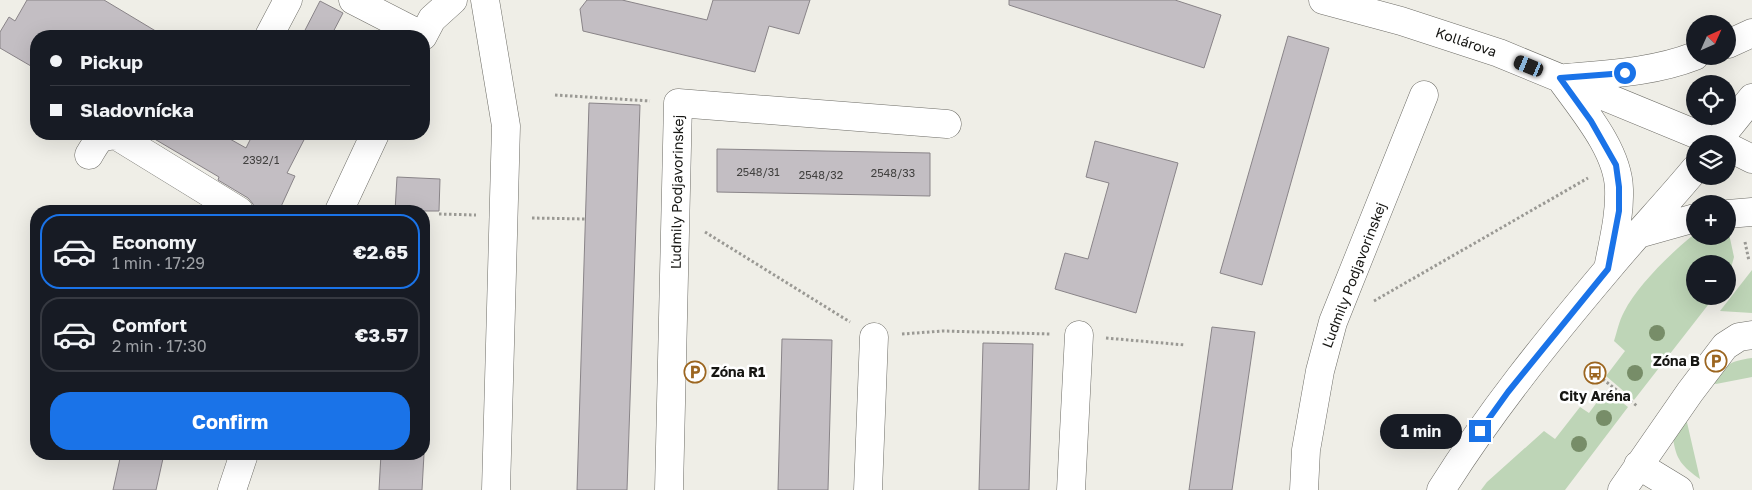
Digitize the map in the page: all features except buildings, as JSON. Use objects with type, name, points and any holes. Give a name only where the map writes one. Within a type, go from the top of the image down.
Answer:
[{"type":"street","points":[[272,30],[288,0]]},
{"type":"street","points":[[353,0],[411,30]]},
{"type":"street","points":[[426,30],[432,19],[453,0]]},
{"type":"street","points":[[486,0],[506,126],[496,490]]},
{"type":"street","name":"Kollárova","points":[[1324,0],[1429,30],[1499,53],[1698,135]]},
{"type":"street","points":[[1736,40],[1752,33]]},
{"type":"street","points":[[1560,78],[1625,73],[1686,59]]},
{"type":"street","points":[[1560,78],[1591,121],[1616,165],[1619,187],[1619,211],[1608,269]]},
{"type":"street","name":"Ľudmily Podjavorinskej","points":[[1304,490],[1306,450],[1320,371],[1333,322],[1424,95]]},
{"type":"street","points":[[1726,135],[1752,98]]},
{"type":"street","name":"Ľudmily Podjavorinskej","points":[[669,490],[678,103],[947,124]]},
{"type":"street","points":[[89,155],[97,140]]},
{"type":"street","points":[[124,140],[229,205]]},
{"type":"street","points":[[342,205],[373,140]]},
{"type":"street","name":"Kollárova","points":[[1736,152],[1752,159]]},
{"type":"street","points":[[1441,490],[1470,444],[1508,392],[1608,269],[1686,178]]},
{"type":"street","points":[[1736,213],[1752,212]]},
{"type":"street","points":[[1638,234],[1686,221]]},
{"type":"street","points":[[1071,490],[1079,335]]},
{"type":"street","points":[[1622,490],[1638,465],[1726,346],[1740,337],[1752,335]]},
{"type":"street","points":[[868,490],[874,337]]},
{"type":"street","points":[[232,490],[242,460]]},
{"type":"street","points":[[1638,465],[1679,490]]},
{"type":"path","points":[[555,95],[678,103]]},
{"type":"path","points":[[1371,302],[1593,175]]},
{"type":"path","points":[[439,214],[485,216]]},
{"type":"path","points":[[676,214],[874,337],[942,331],[1079,335],[1185,345]]},
{"type":"path","points":[[528,218],[586,219]]},
{"type":"path","points":[[1596,373],[1637,406]]},
{"type":"green space","points":[[1686,241],[1686,245],[1731,245],[1734,255],[1686,255],[1686,305],[1708,305],[1634,400],[1606,376],[1625,351],[1614,341],[1619,323],[1630,302],[1654,271]]},
{"type":"green space","points":[[1752,270],[1752,313],[1720,311],[1725,305],[1736,305],[1736,290]]},
{"type":"green space","points":[[1752,358],[1752,377],[1716,384],[1712,383],[1728,365]]},
{"type":"green space","points":[[1606,390],[1628,407],[1565,490],[1481,490],[1487,482],[1544,431],[1555,439],[1580,407],[1589,413]]},
{"type":"green space","points":[[1686,418],[1700,479],[1681,462],[1674,446],[1673,438]]},
{"type":"place","name":"Zóna B","points":[[1716,361]]},
{"type":"place","name":"Zóna R1","points":[[695,372]]},
{"type":"place","name":"City Aréna","points":[[1595,373]]},
{"type":"route","points":[[1480,431],[1508,392],[1608,269],[1619,211],[1619,187],[1616,165],[1591,121],[1560,78],[1625,73]]}]
